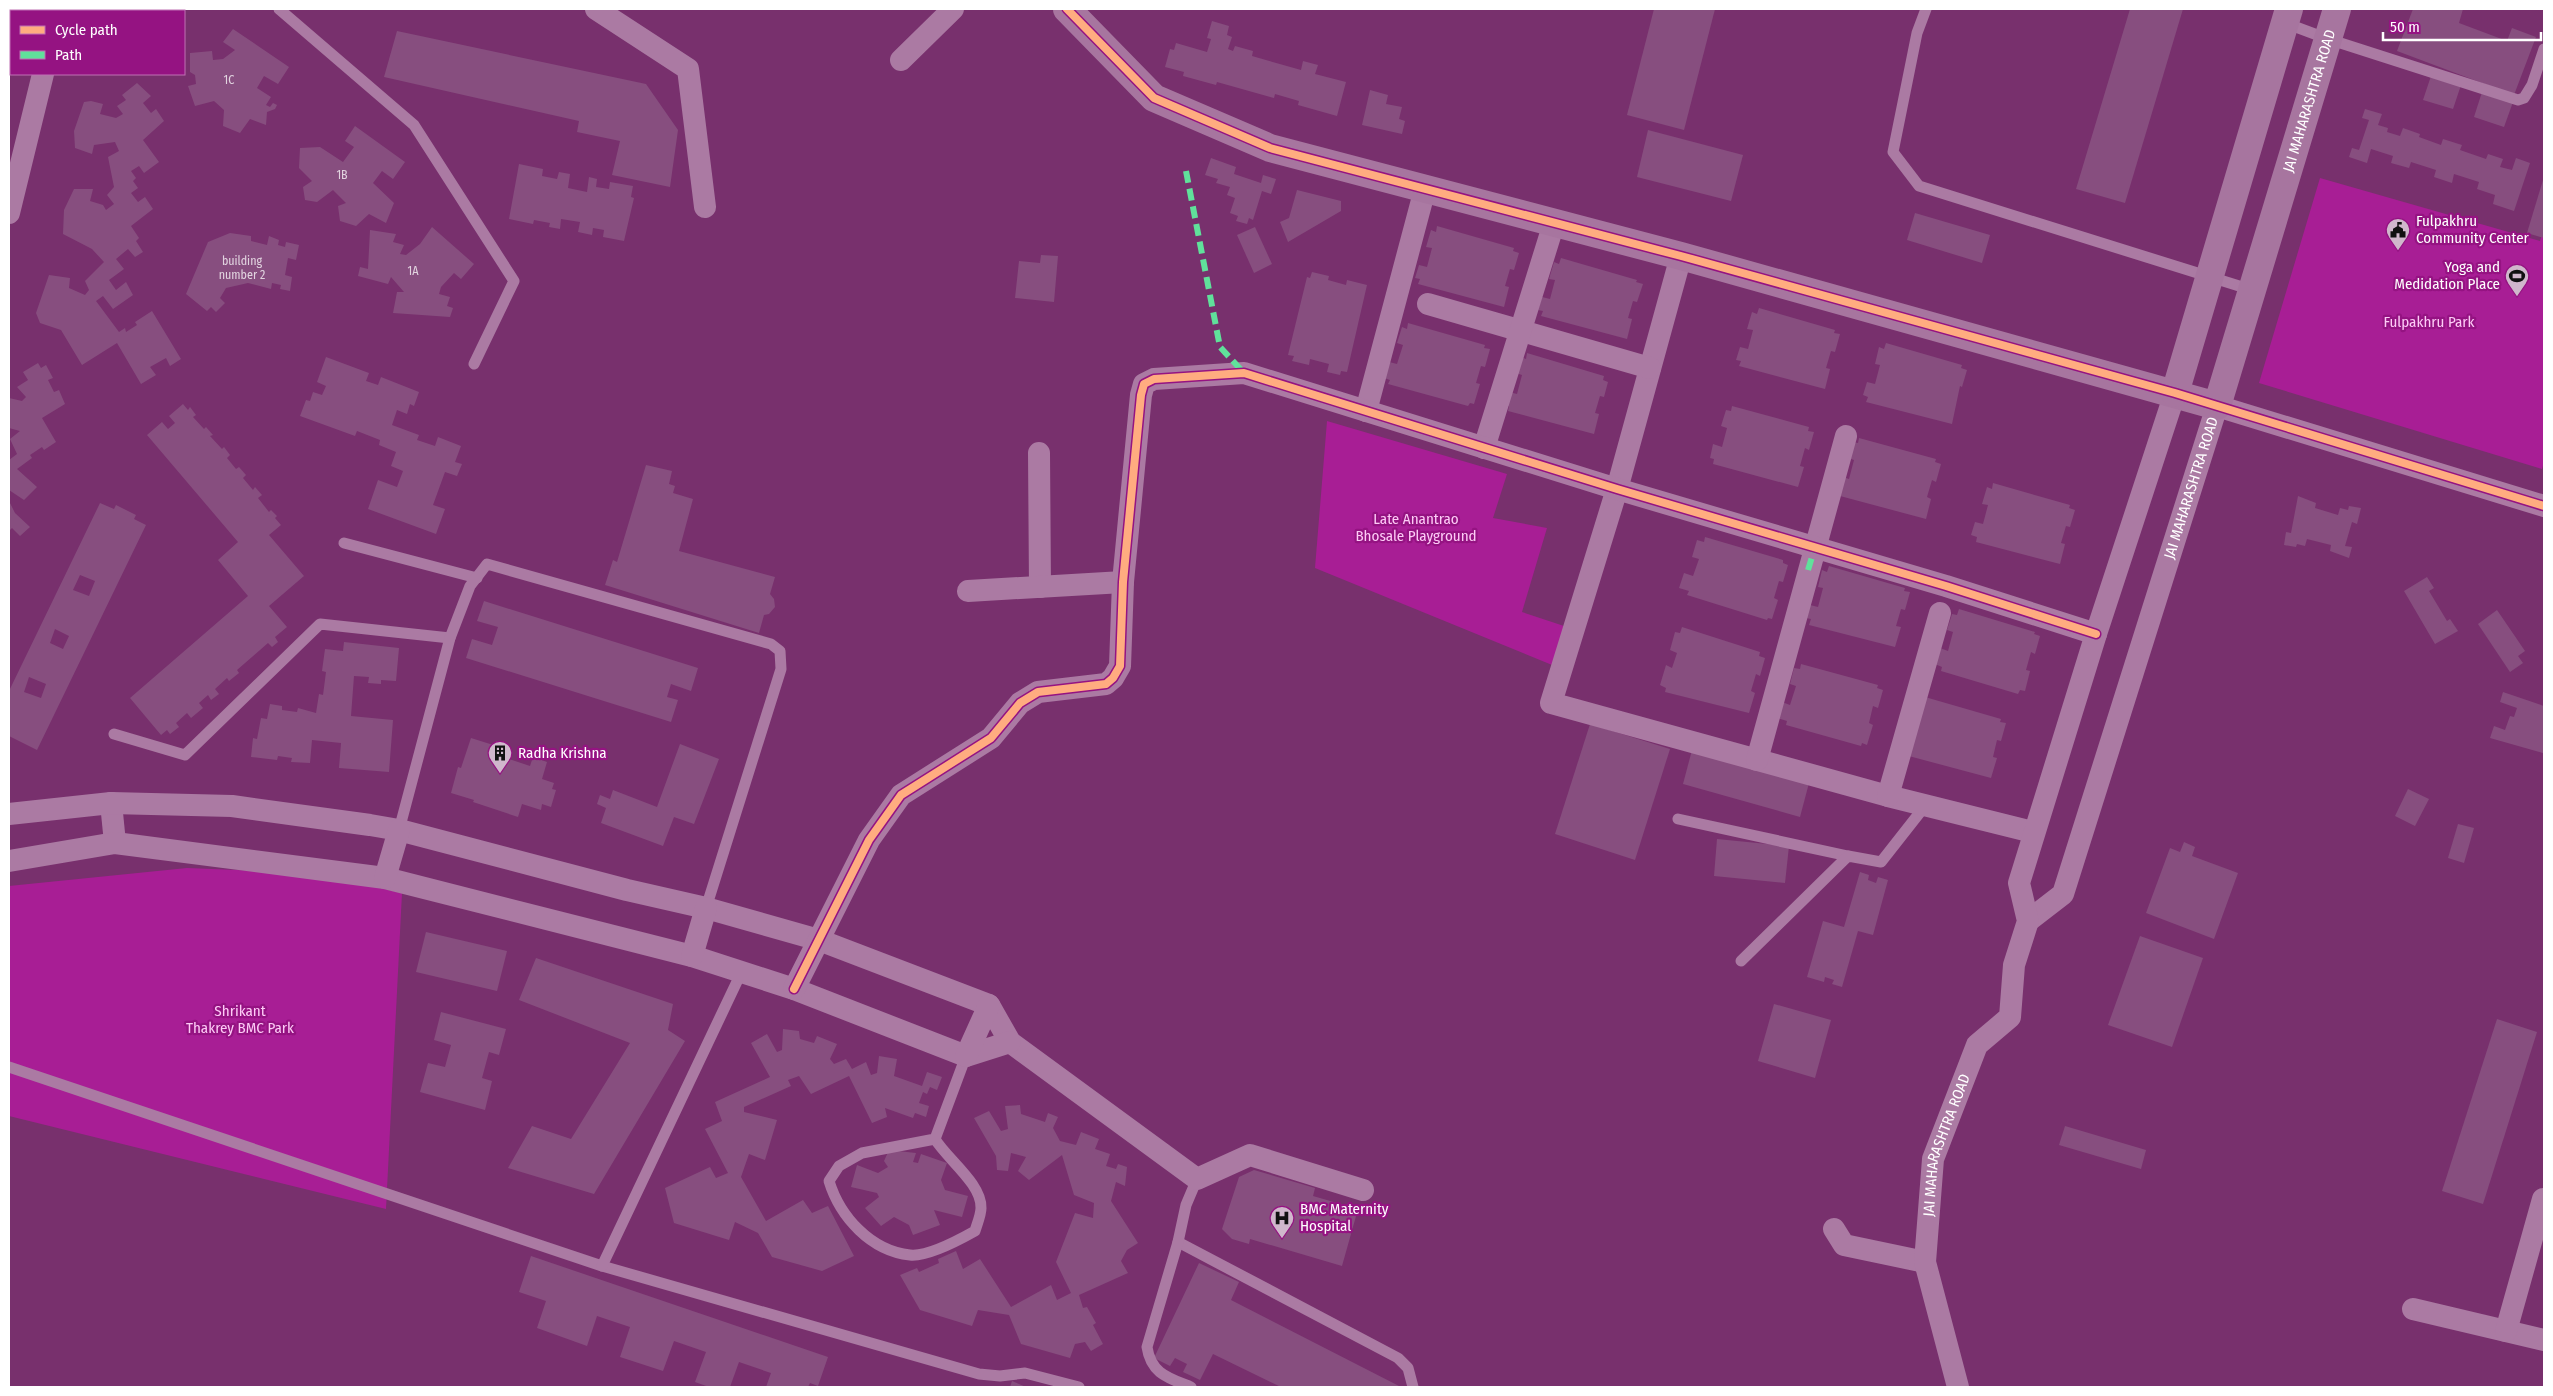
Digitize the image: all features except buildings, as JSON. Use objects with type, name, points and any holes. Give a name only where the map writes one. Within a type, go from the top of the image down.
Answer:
[{"type":"street","points":[[596,9],[688,69],[705,207]]},
{"type":"street","points":[[901,60],[954,9]]},
{"type":"street","points":[[1067,9],[1154,98],[1270,148],[1681,256],[2175,393],[2544,506]]},
{"type":"street","name":"JAI MAHARASHTRA ROAD","points":[[1958,1387],[1925,1262],[1933,1159],[1977,1045],[2010,1017],[2014,965],[2028,921],[2063,894],[2217,406],[2337,9]]},
{"type":"street","points":[[2028,921],[2019,883],[2033,832],[2175,393],[2287,16]]},
{"type":"street","points":[[9,213],[43,75]]},
{"type":"street","points":[[1366,411],[1425,189]]},
{"type":"street","points":[[1484,448],[1554,223]]},
{"type":"street","points":[[1681,256],[1617,489],[1551,703],[1925,806],[2033,832]]},
{"type":"street","points":[[1428,304],[1650,368]]},
{"type":"street","points":[[794,988],[869,840],[901,794],[991,738],[1020,703],[1038,692],[1106,684],[1113,678],[1120,666],[1123,582],[1141,395],[1144,384],[1154,379],[1244,373],[1617,489],[1814,547],[2096,634]]},
{"type":"street","points":[[1757,760],[1846,436]]},
{"type":"street","points":[[1039,453],[1040,587]]},
{"type":"street","points":[[968,591],[1123,582]]},
{"type":"street","points":[[1888,796],[1940,613]]},
{"type":"street","points":[[112,803],[115,843]]},
{"type":"street","points":[[9,814],[112,803],[232,806],[399,830],[627,890],[706,908],[819,940],[989,1005],[1010,1042],[1197,1180],[1250,1154],[1363,1190]]},
{"type":"street","points":[[385,878],[399,830]]},
{"type":"street","points":[[9,862],[115,843],[385,878],[692,956],[742,971],[794,988],[966,1056],[1010,1042]]},
{"type":"street","points":[[692,956],[706,908]]},
{"type":"street","points":[[966,1056],[989,1005]]},
{"type":"street","points":[[2506,1331],[2542,1199],[2544,1200]]},
{"type":"street","points":[[1834,1229],[1844,1245],[1925,1262]]},
{"type":"street","points":[[2413,1309],[2544,1340]]},
{"type":"lane","points":[[279,9],[414,125],[514,280],[474,364]]},
{"type":"lane","points":[[1926,9],[1918,33],[1893,152],[1920,186],[2252,290]]},
{"type":"lane","points":[[2287,16],[2328,39],[2518,100],[2524,98],[2532,85],[2544,49]]},
{"type":"lane","points":[[344,543],[477,578]]},
{"type":"lane","points":[[399,830],[450,638],[470,586],[487,564],[771,644],[780,651],[781,669],[706,908]]},
{"type":"lane","points":[[114,734],[185,755],[320,624],[450,638]]},
{"type":"lane","points":[[1678,818],[1881,862],[1925,806]]},
{"type":"lane","points":[[1741,961],[1848,856]]},
{"type":"lane","points":[[602,1266],[742,971]]},
{"type":"lane","points":[[935,1140],[966,1056]]},
{"type":"lane","points":[[9,1067],[602,1266],[979,1374],[1000,1376],[1025,1373],[1079,1387]]},
{"type":"lane","points":[[935,1140],[943,1153],[961,1168],[979,1198],[981,1209],[975,1231],[951,1246],[911,1255],[878,1246],[860,1230],[836,1202],[829,1181],[839,1166],[862,1153],[935,1140]]},
{"type":"lane","points":[[1191,1387],[1157,1370],[1149,1360],[1147,1347],[1178,1242],[1186,1205],[1197,1180]]},
{"type":"lane","points":[[1178,1242],[1398,1358],[1408,1368],[1413,1387]]},
{"type":"green space","name":"Fulpakhru Park","points":[[2320,178],[2540,241],[2544,228],[2544,462],[2542,469],[2259,383]]},
{"type":"green space","name":"Late Anantrao Bhosale Playground","points":[[1327,421],[1507,474],[1493,518],[1547,528],[1522,612],[1567,627],[1557,667],[1315,568]]},
{"type":"green space","name":"Shrikant Thakrey BMC Park","points":[[187,868],[313,873],[402,893],[386,1209],[9,1116],[9,886]]},
{"type":"marked path","points":[[1186,171],[1220,347],[1244,373]]},
{"type":"marked path","points":[[1808,570],[1815,547]]},
{"type":"cycle path","points":[[1067,9],[1154,98],[1270,148],[1681,256],[2175,393],[2544,506]]},
{"type":"cycle path","points":[[794,989],[869,840],[901,795],[991,738],[1020,703],[1038,692],[1106,684],[1113,678],[1120,666],[1123,582],[1141,395],[1144,384],[1154,379],[1244,373],[1617,489],[1946,586],[2096,634]]},
{"type":"place","name":"Fulpakhru Community Center","points":[[2398,251]]},
{"type":"place","name":"Yoga and Medidation Place","points":[[2517,297]]},
{"type":"place","name":"Radha Krishna","points":[[500,774]]},
{"type":"place","name":"BMC Maternity Hospital","points":[[1282,1239]]}]
